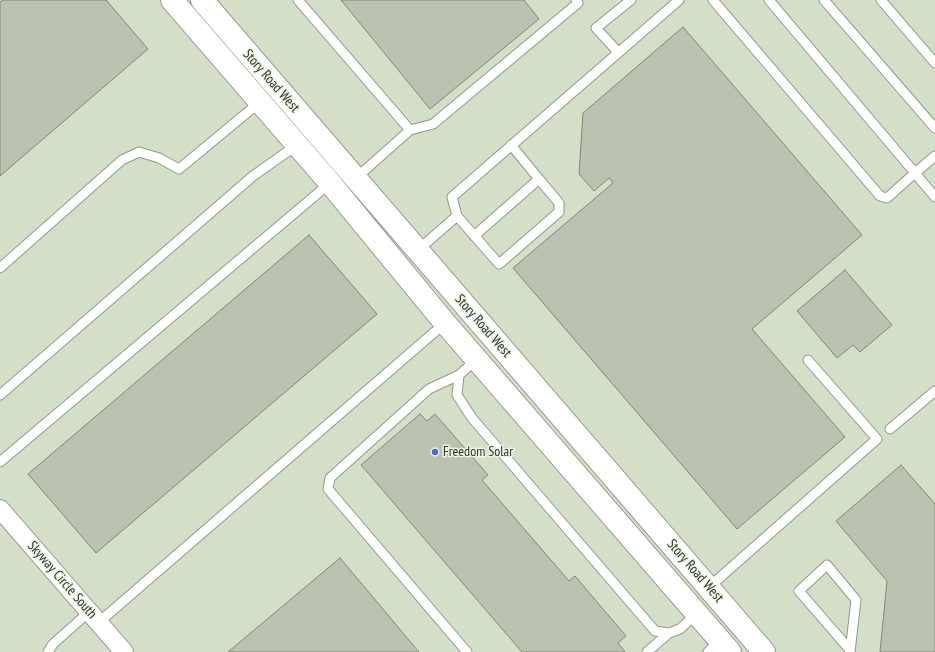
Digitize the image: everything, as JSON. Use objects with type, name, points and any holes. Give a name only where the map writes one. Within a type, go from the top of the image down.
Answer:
[{"type":"street","name":"Story Road West","points":[[172,0],[330,184],[445,323],[697,613],[719,648]]},
{"type":"street","name":"Story Road West","points":[[202,0],[764,652]]},
{"type":"street","name":"Skyway Circle South","points":[[0,509],[124,652]]},
{"type":"street","points":[[697,613],[708,588]]},
{"type":"lane","points":[[298,0],[410,130]]},
{"type":"lane","points":[[355,179],[410,130],[433,124],[578,3],[576,0]]},
{"type":"lane","points":[[618,52],[596,28],[631,0]]},
{"type":"lane","points":[[511,145],[559,203],[559,212],[499,264],[457,216],[452,197],[511,145],[618,52],[679,0]]},
{"type":"lane","points":[[713,0],[880,196],[887,198],[935,156]]},
{"type":"lane","points":[[769,0],[935,197]]},
{"type":"lane","points":[[824,0],[935,128]]},
{"type":"lane","points":[[881,0],[935,63]]},
{"type":"lane","points":[[0,268],[122,160],[139,152],[159,158],[179,169],[260,102]]},
{"type":"lane","points":[[0,395],[253,176],[297,145]]},
{"type":"lane","points":[[474,236],[540,179]]},
{"type":"lane","points":[[0,462],[330,184]]},
{"type":"lane","points":[[418,250],[457,216]]},
{"type":"lane","points":[[48,652],[53,644],[94,617],[445,323]]},
{"type":"lane","points":[[467,652],[328,489],[330,478],[428,389],[458,375],[477,359]]},
{"type":"lane","points":[[708,588],[877,439],[808,360]]},
{"type":"lane","points":[[458,375],[456,395],[472,418],[655,631],[669,633]]},
{"type":"lane","points":[[890,429],[935,391]]},
{"type":"lane","points":[[827,565],[856,600],[850,651],[799,591],[827,565]]},
{"type":"lane","points":[[647,652],[669,633],[680,629],[697,613]]},
{"type":"shaded area","points":[[0,0],[935,0],[935,652],[0,652]]},
{"type":"building","points":[[3,0],[106,0],[148,49],[0,176],[0,2]]},
{"type":"building","points":[[341,0],[524,0],[539,19],[430,109]]},
{"type":"building","points":[[683,27],[862,235],[752,329],[845,437],[737,529],[513,268],[613,183],[609,178],[594,191],[579,174],[583,113]]},
{"type":"building","points":[[309,235],[377,314],[96,553],[28,474]]},
{"type":"building","points":[[845,270],[892,325],[860,352],[853,345],[837,358],[797,311]]},
{"type":"building","points":[[420,414],[427,421],[435,414],[488,475],[482,480],[569,581],[575,576],[626,636],[618,643],[625,652],[522,652],[361,465]]},
{"type":"building","points":[[901,465],[935,504],[935,652],[880,652],[887,581],[836,521]]},
{"type":"building","points":[[340,558],[419,652],[228,652]]},
{"type":"place","name":"Freedom Solar","points":[[435,452]]}]
